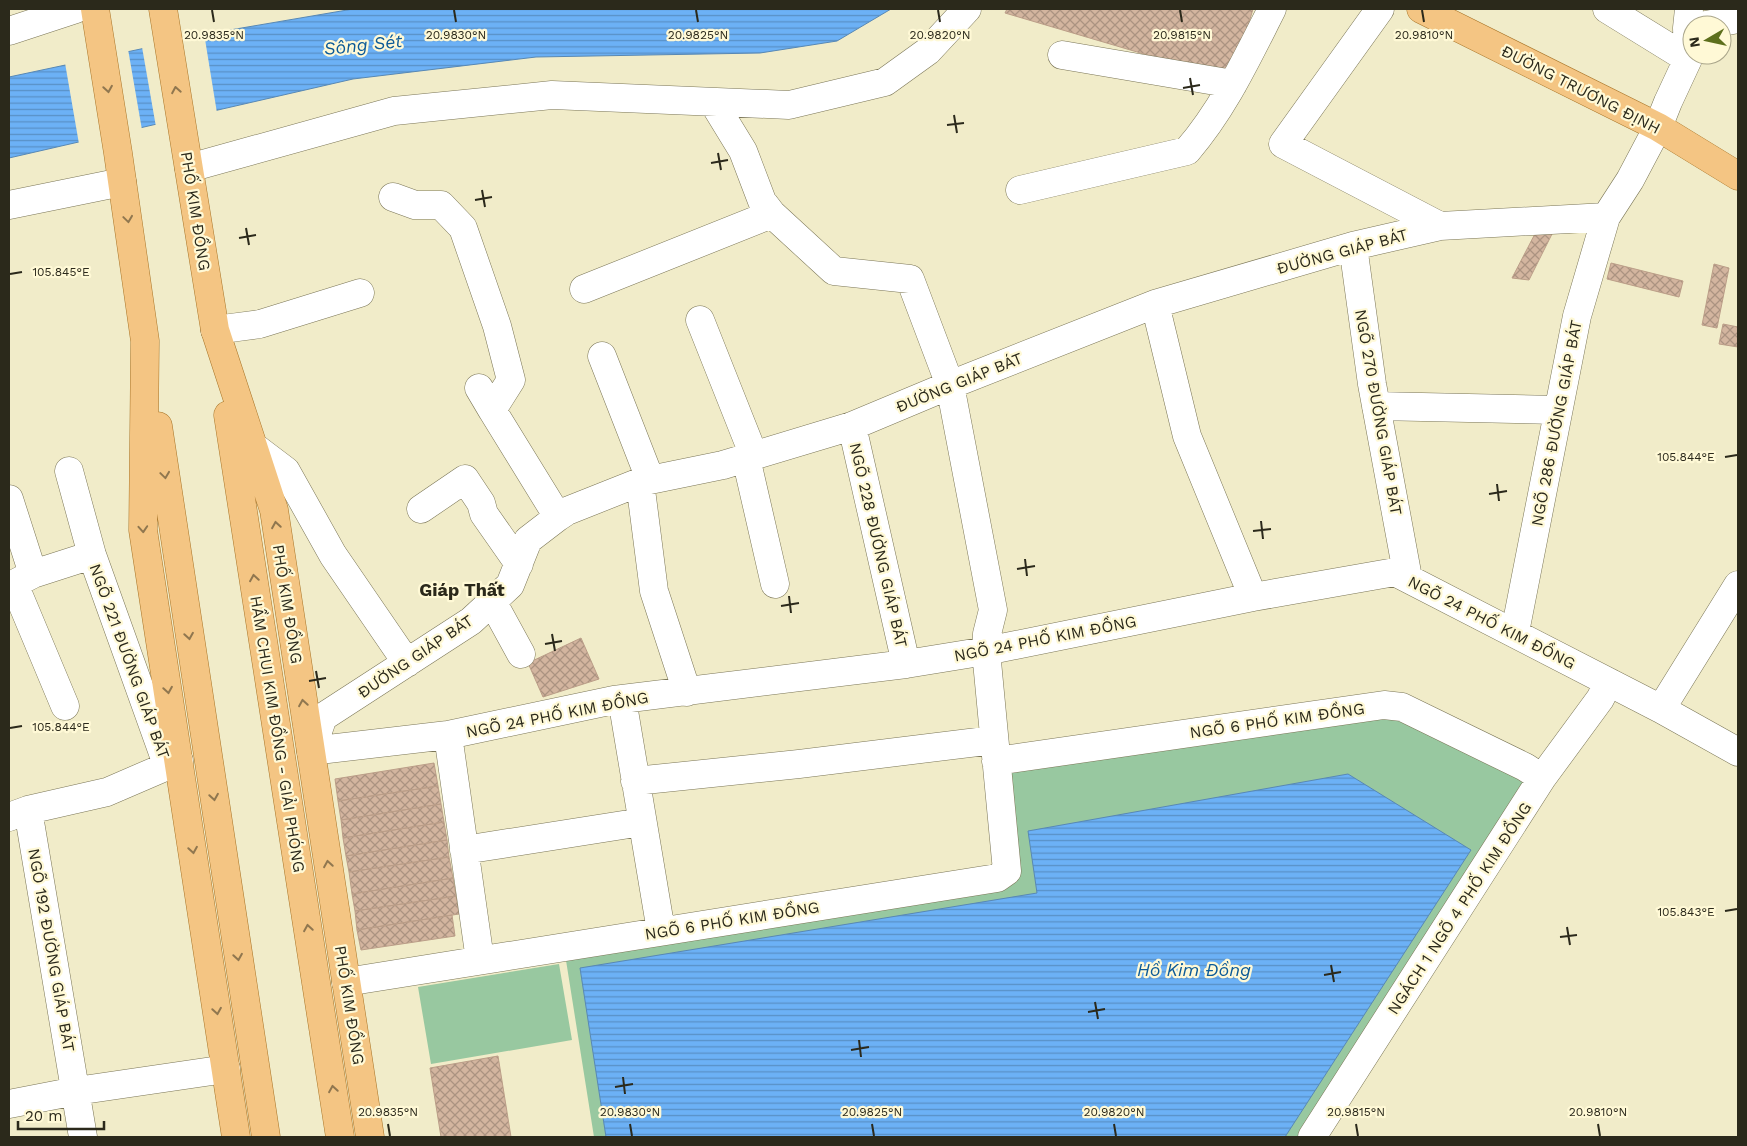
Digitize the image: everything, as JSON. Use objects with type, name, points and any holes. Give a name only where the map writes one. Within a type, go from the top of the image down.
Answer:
[{"type":"main road","points":[[95,9],[266,1137]]},
{"type":"main road","name":"ĐƯỜNG TRƯƠNG ĐỊNH","points":[[1421,9],[1658,127],[1738,176]]},
{"type":"main road","name":"PHỐ KIM ĐỒNG","points":[[164,20],[215,330],[274,510],[370,1137]]},
{"type":"main road","name":"HẦM CHUI KIM ĐỒNG - GIẢI PHÓNG","points":[[215,330],[340,1137]]},
{"type":"main road","points":[[145,341],[143,530],[173,764],[236,1137]]},
{"type":"street","points":[[9,31],[76,9]]},
{"type":"street","points":[[189,168],[394,111],[552,95],[789,105],[885,82],[928,51],[967,9]]},
{"type":"street","points":[[1020,190],[1187,150],[1203,133],[1234,84],[1272,9]]},
{"type":"street","points":[[1380,9],[1283,144],[1440,226]]},
{"type":"street","points":[[1607,9],[1682,55]]},
{"type":"street","points":[[1062,54],[1234,84]]},
{"type":"street","points":[[1606,217],[1630,180],[1658,127],[1685,65]]},
{"type":"street","points":[[584,289],[772,214],[762,201],[743,150],[713,102]]},
{"type":"street","points":[[9,205],[122,182]]},
{"type":"street","points":[[393,197],[415,205],[441,205],[463,228],[497,326],[511,380],[486,399],[558,517]]},
{"type":"street","name":"NGÕ 6 PHỐ KIM ĐỒNG","points":[[346,982],[997,878],[1007,871],[986,651],[987,634],[993,610],[950,385],[910,279],[834,270],[772,214]]},
{"type":"street","name":"ĐƯỜNG GIÁP BÁT","points":[[311,751],[323,717],[471,621],[510,585],[528,540],[558,517],[645,481],[723,465],[852,426],[1155,304],[1353,246],[1440,226],[1606,217]]},
{"type":"street","name":"NGÕ 286 ĐƯỜNG GIÁP BÁT","points":[[1515,632],[1576,316],[1606,217]]},
{"type":"street","name":"NGÕ 270 ĐƯỜNG GIÁP BÁT","points":[[1353,246],[1376,406],[1408,578]]},
{"type":"street","points":[[215,330],[260,324],[360,292]]},
{"type":"street","points":[[1155,304],[1187,436],[1253,597]]},
{"type":"street","points":[[700,320],[750,457],[775,584]]},
{"type":"street","points":[[602,356],[645,481],[654,591],[686,692]]},
{"type":"street","points":[[1376,406],[1558,410]]},
{"type":"street","name":"NGÕ 228 ĐƯỜNG GIÁP BÁT","points":[[852,426],[906,664]]},
{"type":"street","points":[[253,446],[286,471],[334,555],[407,663]]},
{"type":"street","name":"NGÕ 221 ĐƯỜNG GIÁP BÁT","points":[[68,471],[92,555],[173,764]]},
{"type":"street","points":[[422,509],[465,479],[481,503],[484,514],[519,564]]},
{"type":"street","points":[[9,499],[33,574]]},
{"type":"street","name":"NGÕ 221 ĐƯỜNG GIÁP BÁT","points":[[65,706],[14,584],[33,574],[92,555]]},
{"type":"street","name":"NGÕ 24 PHỐ KIM ĐỒNG","points":[[311,751],[448,735],[622,699],[906,664],[986,651],[1253,597],[1395,572],[1515,632],[1738,752]]},
{"type":"street","points":[[1661,709],[1738,585]]},
{"type":"street","points":[[492,601],[521,654]]},
{"type":"street","name":"NGÁCH 1 NGÕ 4 PHỐ KIM ĐỒNG","points":[[1312,1137],[1542,778],[1600,699],[1609,682]]},
{"type":"street","points":[[622,699],[661,931]]},
{"type":"street","name":"NGÕ 6 PHỐ KIM ĐỒNG","points":[[995,750],[1384,705],[1402,707],[1525,767],[1542,778]]},
{"type":"street","points":[[448,735],[480,960]]},
{"type":"street","points":[[635,781],[799,764],[995,750]]},
{"type":"street","points":[[18,813],[107,792],[173,764]]},
{"type":"street","name":"NGÕ 192 ĐƯỜNG GIÁP BÁT","points":[[18,813],[76,1092],[83,1137]]},
{"type":"street","points":[[464,850],[642,822]]},
{"type":"street","points":[[9,1104],[226,1069]]},
{"type":"green space","name":"Hồ Kim Đồng","points":[[1387,713],[1532,782],[1302,1137],[594,1137],[565,954],[1004,884],[1005,767]]},
{"type":"green space","points":[[559,964],[572,1040],[431,1064],[418,987]]},
{"type":"water","name":"Sông Sét","points":[[353,9],[891,9],[837,41],[760,53],[536,57],[353,79],[9,158],[9,77],[230,30]]},
{"type":"water","name":"Hồ Kim Đồng","points":[[1348,774],[1471,850],[1285,1137],[606,1137],[580,968],[1037,893],[1028,831]]},
{"type":"pier","points":[[204,33],[217,113],[156,127],[142,47]]},
{"type":"pier","points":[[128,49],[142,130],[79,144],[65,63]]},
{"type":"building","points":[[1007,9],[1253,9],[1232,80],[1005,13]]},
{"type":"building","points":[[1538,228],[1555,228],[1529,280],[1512,278]]},
{"type":"building","points":[[1611,263],[1683,281],[1679,297],[1607,279]]},
{"type":"building","points":[[1714,264],[1729,268],[1717,328],[1702,325]]},
{"type":"building","points":[[1723,324],[1738,327],[1738,347],[1719,344]]},
{"type":"building","points":[[581,638],[599,679],[543,697],[528,663]]},
{"type":"building","points":[[434,763],[438,786],[338,801],[335,779]]},
{"type":"building","points":[[438,786],[441,804],[341,820],[338,801]]},
{"type":"building","points":[[441,804],[444,822],[343,838],[341,820]]},
{"type":"building","points":[[444,822],[447,840],[346,856],[343,838]]},
{"type":"building","points":[[447,840],[449,857],[349,872],[346,856]]},
{"type":"building","points":[[449,857],[453,878],[352,894],[349,872]]},
{"type":"building","points":[[453,878],[456,896],[355,911],[352,894]]},
{"type":"building","points":[[456,896],[459,914],[357,930],[355,911]]},
{"type":"building","points":[[452,915],[455,936],[361,950],[357,930]]},
{"type":"building","points":[[498,1056],[511,1137],[441,1137],[430,1068]]},
{"type":"district","name":"Giáp Thất","points":[[462,590]]}]
